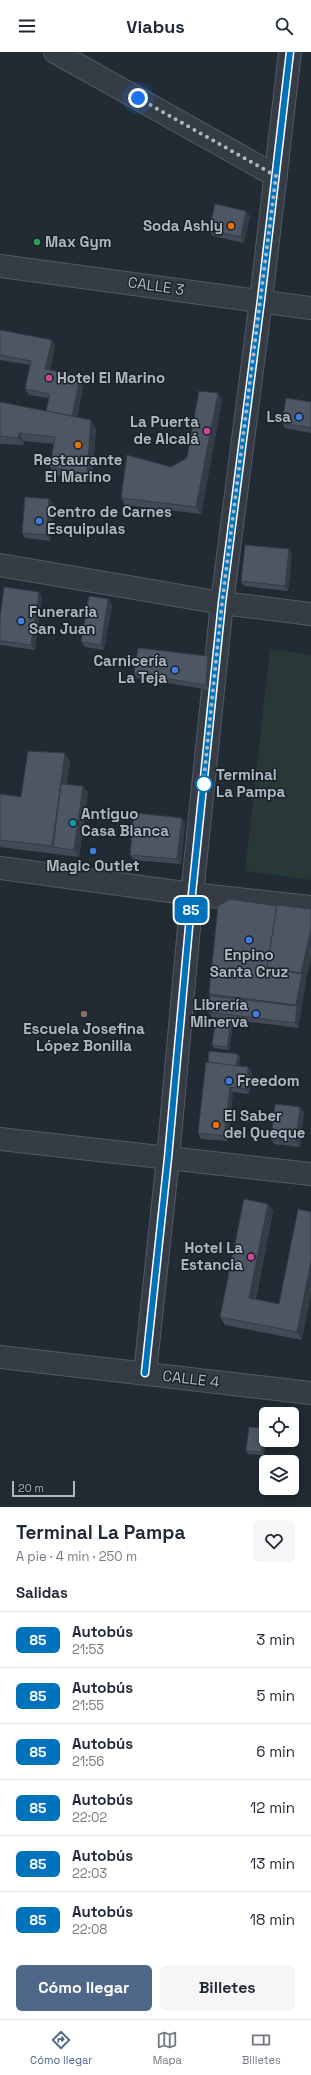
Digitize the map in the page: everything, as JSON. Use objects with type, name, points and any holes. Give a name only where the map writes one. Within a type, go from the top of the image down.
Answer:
[{"type":"street","points":[[55,52],[276,176]]},
{"type":"street","points":[[145,1373],[168,1158],[192,894],[222,603],[261,300],[290,52]]},
{"type":"street","name":"CALLE 3","points":[[0,266],[261,300],[311,308]]},
{"type":"street","points":[[0,565],[222,603],[311,614]]},
{"type":"street","points":[[0,868],[192,894],[311,907]]},
{"type":"street","points":[[0,1139],[311,1174]]},
{"type":"street","name":"CALLE 4","points":[[0,1357],[311,1393]]},
{"type":"shaded area","points":[[270,649],[311,655],[311,880],[245,871]]},
{"type":"building","name":"Soda Ashly","points":[[215,204],[246,211],[241,237],[209,231]]},
{"type":"building","name":"Hotel El Marino","points":[[0,330],[52,340],[45,369],[80,376],[72,416],[46,411],[50,394],[25,389],[31,361],[0,355]]},
{"type":"building","name":"La Puerta de Alcalá","points":[[199,391],[218,393],[196,507],[121,498],[127,455],[171,467],[187,458]]},
{"type":"building","name":"Lsa","points":[[286,398],[311,402],[311,428],[282,423]]},
{"type":"building","name":"Restaurante El Marino","points":[[0,402],[91,420],[87,474],[50,467],[55,437],[19,433],[18,438],[0,436]]},
{"type":"building","name":"Centro de Carnes Esquipulas","points":[[25,497],[49,499],[46,535],[22,533]]},
{"type":"building","points":[[245,545],[289,549],[285,586],[241,581]]},
{"type":"building","name":"Funeraria San Juan","points":[[4,587],[39,592],[31,645],[0,641],[0,618]]},
{"type":"building","points":[[89,596],[108,599],[101,645],[81,642]]},
{"type":"building","name":"Carnicería La Teja","points":[[138,648],[208,656],[206,685],[134,673]]},
{"type":"building","points":[[28,751],[65,753],[52,846],[0,840],[0,794],[21,797]]},
{"type":"building","name":"Antiguo Casa Blanca","points":[[61,784],[83,786],[74,850],[53,847]]},
{"type":"building","points":[[134,813],[182,818],[177,859],[130,855]]},
{"type":"building","points":[[230,899],[277,906],[267,967],[302,974],[296,1005],[209,994],[218,906]]},
{"type":"building","points":[[277,905],[311,909],[311,929],[301,973],[267,967]]},
{"type":"building","name":"Librería Minerva","points":[[210,996],[297,1006],[295,1023],[208,1012]]},
{"type":"building","points":[[216,1019],[231,1021],[227,1047],[212,1045]]},
{"type":"building","points":[[209,1051],[238,1054],[236,1066],[208,1063]]},
{"type":"building","points":[[206,1062],[248,1067],[245,1089],[230,1087],[224,1136],[198,1133]]},
{"type":"building","points":[[275,1104],[300,1107],[296,1142],[271,1139]]},
{"type":"building","name":"Hotel La Estancia","points":[[244,1199],[268,1204],[249,1298],[279,1304],[298,1209],[311,1212],[311,1261],[297,1332],[220,1317]]},
{"type":"building","points":[[249,1427],[259,1428],[259,1447],[262,1447],[262,1452],[246,1451]]},
{"type":"bus line","name":"85","points":[[145,1373],[168,1158],[192,894],[222,603],[261,300],[290,52]]},
{"type":"place","name":"Soda Ashly","points":[[231,226]]},
{"type":"place","name":"Max Gym","points":[[37,242]]},
{"type":"place","name":"Hotel El Marino","points":[[49,378]]},
{"type":"place","name":"Lsa","points":[[299,417]]},
{"type":"place","name":"La Puerta de Alcalá","points":[[207,431]]},
{"type":"place","name":"Restaurante El Marino","points":[[78,445]]},
{"type":"place","name":"Centro de Carnes Esquipulas","points":[[39,521]]},
{"type":"place","name":"Funeraria San Juan","points":[[21,621]]},
{"type":"place","name":"Carnicería La Teja","points":[[175,670]]},
{"type":"place","name":"Terminal La Pampa","points":[[204,784]]},
{"type":"place","name":"Antiguo Casa Blanca","points":[[73,823]]},
{"type":"place","name":"Magic Outlet","points":[[93,851]]},
{"type":"place","name":"Enpino Santa Cruz","points":[[249,940]]},
{"type":"place","name":"Escuela Josefina López Bonilla","points":[[84,1014]]},
{"type":"place","name":"Librería Minerva","points":[[256,1014]]},
{"type":"place","name":"Freedom","points":[[229,1081]]},
{"type":"place","name":"El Saber del Queque","points":[[216,1125]]},
{"type":"place","name":"Hotel La Estancia","points":[[251,1257]]},
{"type":"route","points":[[138,98],[276,176],[222,603],[203,787],[204,784]]}]
